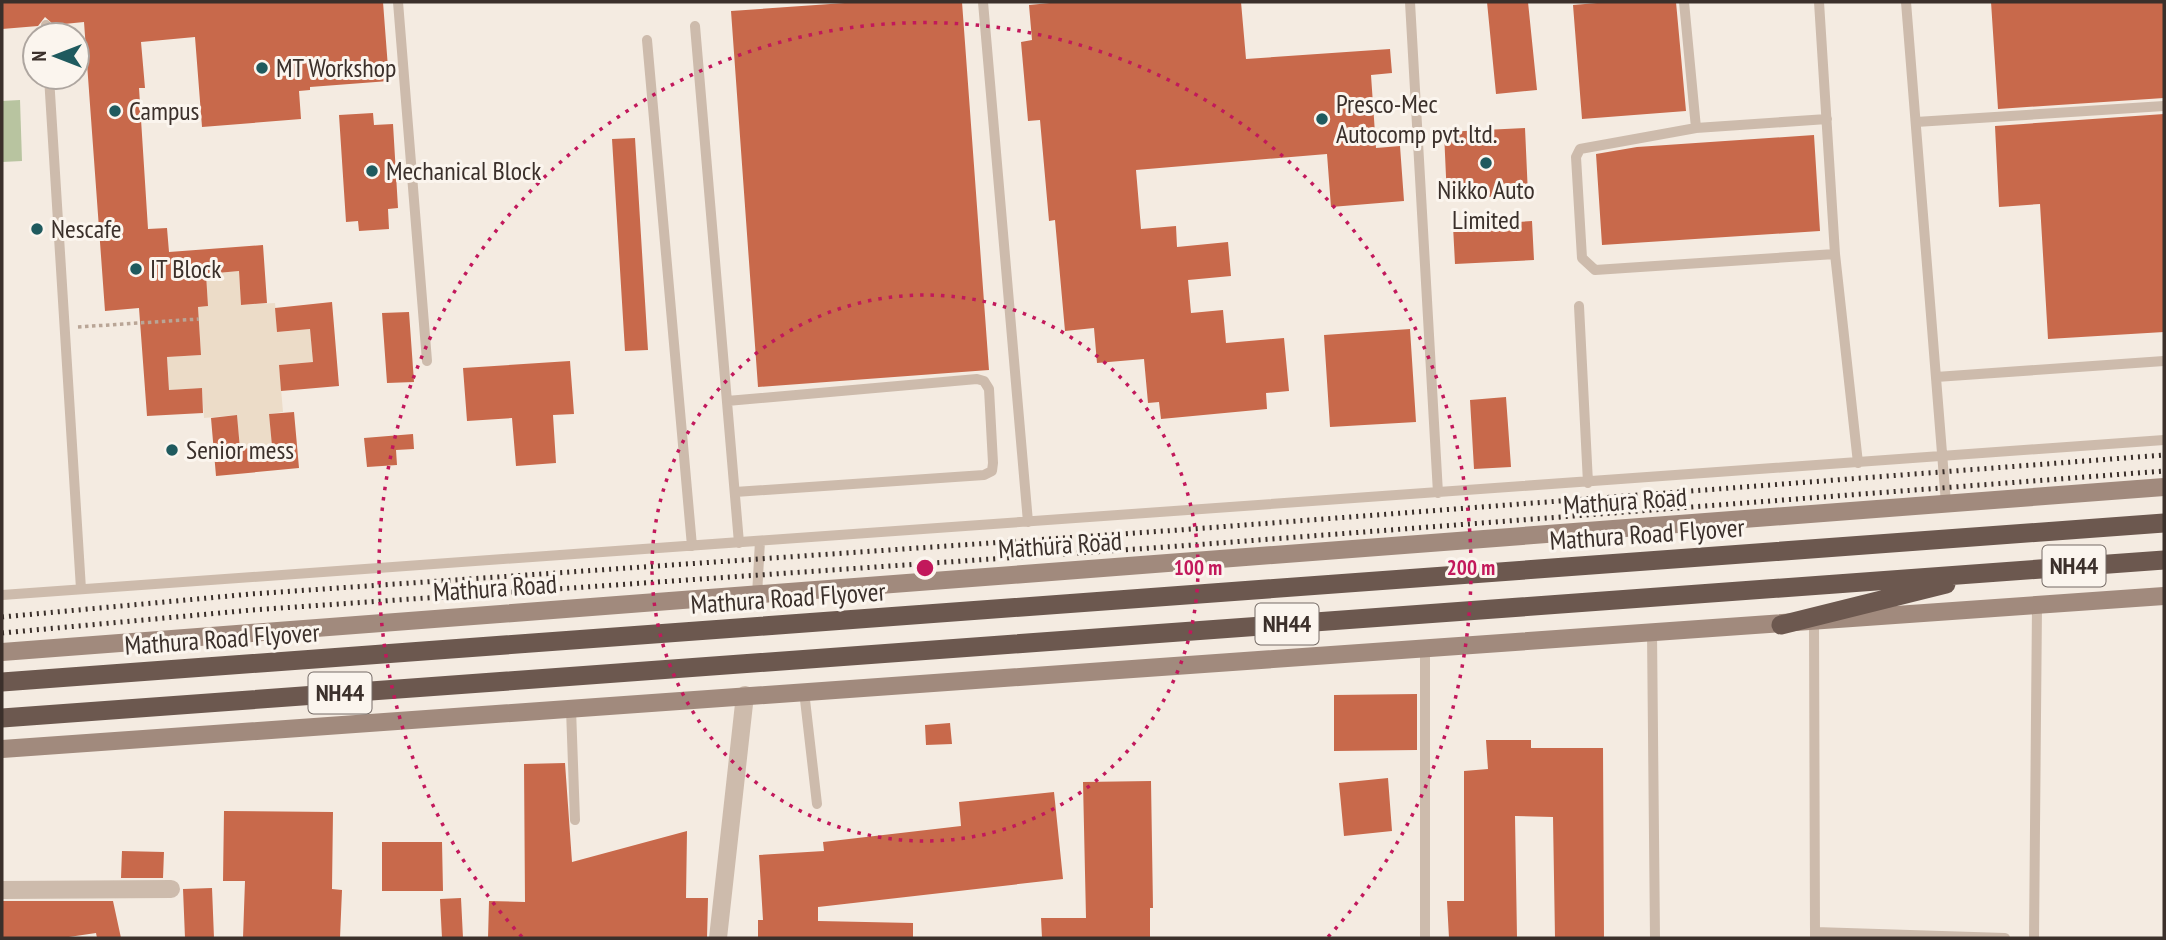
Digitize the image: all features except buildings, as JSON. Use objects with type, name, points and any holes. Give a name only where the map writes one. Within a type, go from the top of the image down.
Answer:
[{"type":"highway","name":"Mathura Road Flyover","points":[[2,682],[2164,523]]},
{"type":"highway","name":"NH44","points":[[2,718],[2164,560]]},
{"type":"highway","points":[[1781,625],[1894,599],[1984,573]]},
{"type":"main road","name":"Mathura Road","points":[[2,652],[2164,487]]},
{"type":"main road","points":[[2,749],[1426,647],[1814,623],[2164,596]]},
{"type":"street","points":[[718,938],[745,695]]},
{"type":"street","points":[[2,890],[171,889]]},
{"type":"lane","points":[[398,2],[427,361]]},
{"type":"lane","points":[[983,2],[1028,523]]},
{"type":"lane","points":[[1410,2],[1438,493]]},
{"type":"lane","points":[[1684,2],[1696,128]]},
{"type":"lane","points":[[1818,2],[1835,254],[1858,463]]},
{"type":"lane","points":[[1906,2],[1946,503]]},
{"type":"lane","points":[[695,26],[739,543]]},
{"type":"lane","points":[[647,40],[692,546]]},
{"type":"lane","points":[[50,91],[67,328],[80,589]]},
{"type":"lane","points":[[1916,122],[2164,106]]},
{"type":"lane","points":[[1827,119],[1696,128],[1580,149],[1576,157],[1582,258],[1595,270],[1835,254]]},
{"type":"lane","points":[[1579,306],[1588,483]]},
{"type":"lane","points":[[1936,377],[2164,361]]},
{"type":"lane","points":[[727,401],[977,379],[984,381],[989,389],[993,463],[992,471],[984,475],[735,492]]},
{"type":"lane","points":[[2,595],[2164,440]]},
{"type":"lane","points":[[757,595],[760,541]]},
{"type":"lane","points":[[2034,938],[2037,606]]},
{"type":"lane","points":[[1814,623],[1815,935],[2005,938]]},
{"type":"lane","points":[[1652,632],[1655,938]]},
{"type":"lane","points":[[1426,647],[1426,938]]},
{"type":"lane","points":[[804,691],[817,804]]},
{"type":"lane","points":[[571,709],[575,820]]},
{"type":"path","points":[[67,328],[198,319]]},
{"type":"green space","points":[[20,100],[22,161],[2,162],[2,101]]},
{"type":"shaded area","points":[[239,271],[241,305],[275,303],[278,332],[310,329],[313,362],[279,365],[283,412],[269,414],[272,446],[240,449],[237,415],[204,418],[202,388],[169,390],[167,357],[201,355],[198,307],[208,306],[206,274]]},
{"type":"railway","points":[[2,617],[251,594],[1179,530],[2164,455]]},
{"type":"railway","points":[[2,633],[252,610],[1180,546],[2164,471]]},
{"type":"place","name":"MT Workshop","points":[[262,68]]},
{"type":"place","name":"Campus","points":[[115,111]]},
{"type":"place","name":"Presco-Mec Autocomp pvt. ltd.","points":[[1322,119]]},
{"type":"place","name":"Nikko Auto Limited","points":[[1486,163]]},
{"type":"place","name":"Mechanical Block","points":[[372,171]]},
{"type":"place","name":"Nescafe","points":[[37,229]]},
{"type":"place","name":"IT Block","points":[[136,269]]},
{"type":"place","name":"Senior mess","points":[[172,450]]}]
